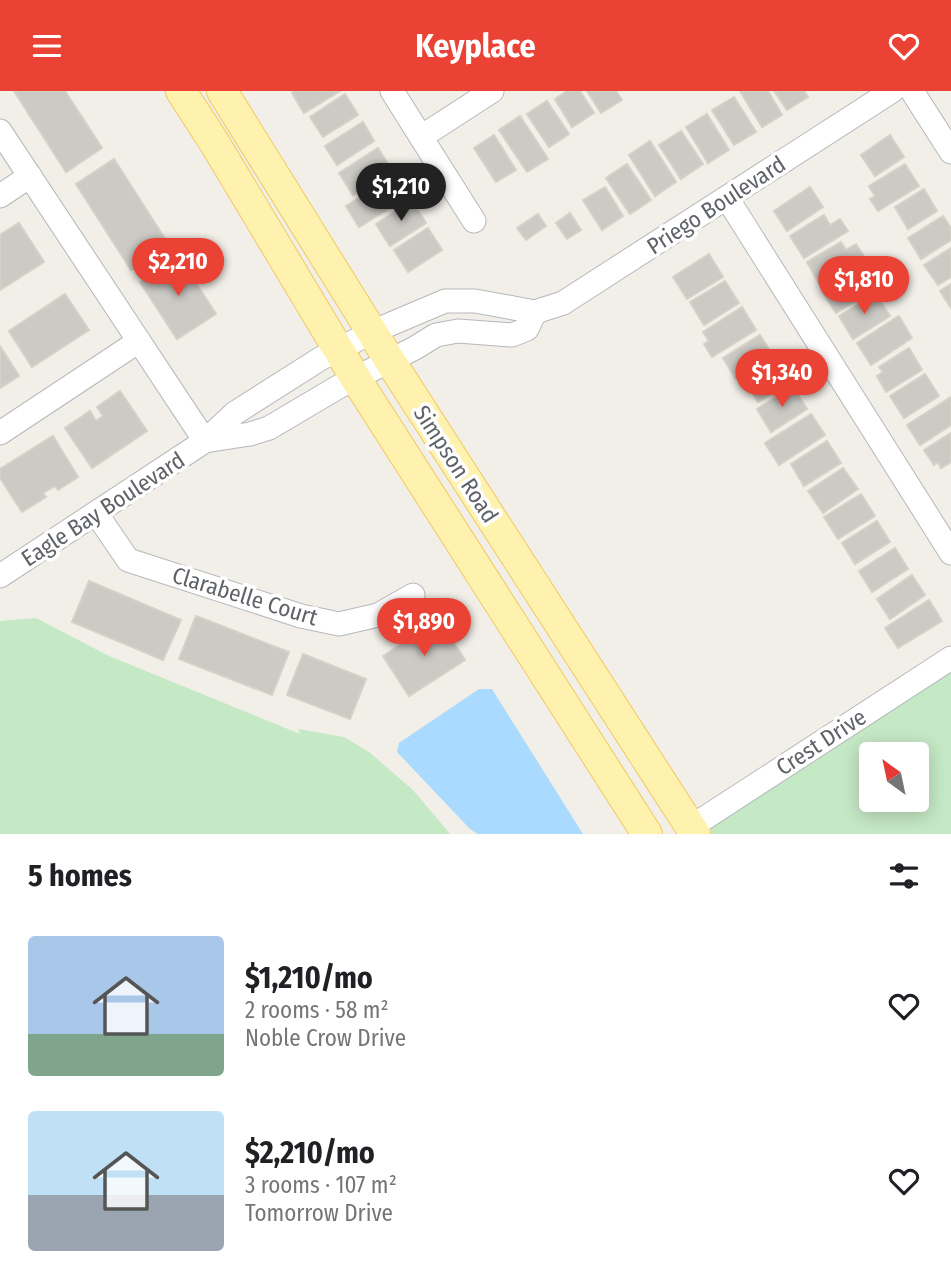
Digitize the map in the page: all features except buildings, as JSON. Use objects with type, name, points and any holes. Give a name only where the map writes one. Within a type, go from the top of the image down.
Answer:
[{"type":"main road","name":"Simpson Road","points":[[181,91],[356,379],[647,834]]},
{"type":"main road","name":"Simpson Road","points":[[222,91],[390,361],[693,831]]},
{"type":"street","points":[[392,91],[474,221]]},
{"type":"street","points":[[421,137],[492,91]]},
{"type":"street","name":"Priego Boulevard","points":[[338,350],[372,332],[445,301],[475,302],[535,312],[564,303],[892,91]]},
{"type":"street","points":[[912,91],[951,152]]},
{"type":"street","points":[[0,131],[205,441]]},
{"type":"street","points":[[0,196],[30,176]]},
{"type":"street","points":[[727,198],[951,553]]},
{"type":"street","name":"Priego Boulevard","points":[[356,379],[436,335],[458,331],[512,335],[527,328],[535,312]]},
{"type":"street","points":[[0,433],[139,341]]},
{"type":"street","name":"Eagle Bay Boulevard","points":[[0,576],[205,441],[235,413],[338,350]]},
{"type":"street","name":"Eagle Bay Boulevard","points":[[205,441],[269,428],[356,379]]},
{"type":"street","name":"Clarabelle Court","points":[[96,513],[128,560],[301,616],[340,624],[378,615],[413,595]]},
{"type":"street","name":"Crest Drive","points":[[693,831],[951,658]]},
{"type":"green space","points":[[36,618],[109,656],[300,734],[298,729],[344,737],[369,752],[413,790],[450,834],[0,834],[0,621]]},
{"type":"green space","points":[[951,670],[951,834],[703,834]]},
{"type":"water","points":[[479,689],[492,689],[583,834],[478,834],[470,829],[397,752],[399,743]]}]
